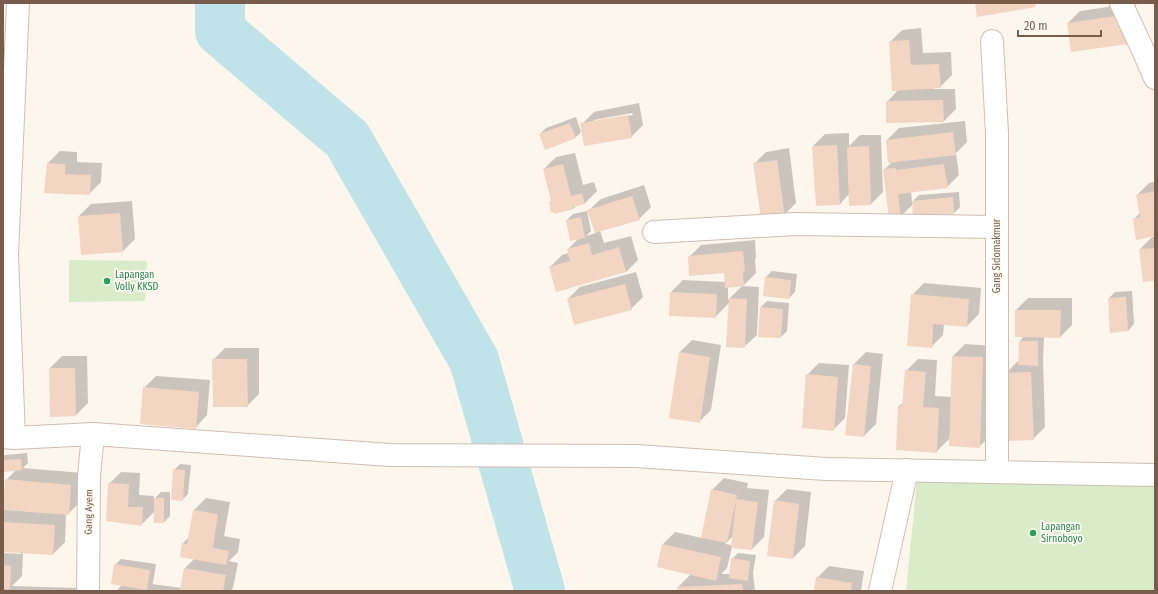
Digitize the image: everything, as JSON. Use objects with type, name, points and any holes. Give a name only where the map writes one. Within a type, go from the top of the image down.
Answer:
[{"type":"street","points":[[18,3],[7,256],[9,438],[94,434],[390,455],[636,456],[826,469],[1155,475]]},
{"type":"street","points":[[1121,3],[1155,78]]},
{"type":"street","name":"Gang Sidomakmur","points":[[992,41],[997,133],[997,472]]},
{"type":"street","points":[[654,232],[795,224],[996,227]]},
{"type":"street","name":"Gang Ayem","points":[[88,591],[89,476],[94,434]]},
{"type":"street","points":[[880,591],[907,470]]},
{"type":"green space","name":"Lapangan Volly KKSD","points":[[69,260],[147,261],[145,301],[69,302]]},
{"type":"green space","name":"Lapangan Sirnoboyo","points":[[918,471],[1155,475],[1155,591],[906,591]]},
{"type":"building","points":[[975,3],[1035,3],[1036,7],[977,17]]},
{"type":"building","points":[[1123,15],[1128,44],[1071,52],[1067,23]]},
{"type":"building","points":[[909,40],[911,65],[939,64],[941,88],[892,91],[889,41]]},
{"type":"building","points":[[943,100],[944,122],[886,123],[886,101]]},
{"type":"building","points":[[628,115],[632,138],[584,146],[580,123]]},
{"type":"building","points":[[570,123],[576,138],[545,150],[539,134]]},
{"type":"building","points":[[953,132],[956,155],[888,163],[886,140]]},
{"type":"building","points":[[837,145],[840,205],[816,206],[812,146]]},
{"type":"building","points":[[869,146],[871,205],[849,206],[847,147]]},
{"type":"building","points":[[777,160],[785,216],[761,219],[753,163]]},
{"type":"building","points":[[47,163],[65,164],[65,174],[91,175],[90,195],[44,193]]},
{"type":"building","points":[[563,164],[571,196],[582,193],[585,204],[573,207],[574,209],[554,214],[554,212],[551,213],[549,202],[551,201],[543,169]]},
{"type":"building","points":[[944,164],[948,188],[898,194],[901,218],[889,219],[883,169],[896,168],[896,170]]},
{"type":"building","points":[[1155,191],[1155,236],[1136,240],[1133,219],[1140,217],[1136,195]]},
{"type":"building","points":[[632,196],[640,220],[595,233],[587,210]]},
{"type":"building","points":[[953,197],[954,214],[913,218],[912,201]]},
{"type":"building","points":[[120,213],[123,252],[81,255],[78,216]]},
{"type":"building","points":[[581,217],[585,238],[570,241],[566,220]]},
{"type":"building","points":[[589,243],[592,255],[619,247],[626,272],[556,292],[549,267],[570,261],[567,249]]},
{"type":"building","points":[[1155,248],[1155,281],[1143,282],[1139,249]]},
{"type":"building","points":[[743,251],[745,271],[743,271],[744,286],[725,288],[724,273],[689,276],[688,256]]},
{"type":"building","points":[[765,277],[791,280],[789,299],[763,296]]},
{"type":"building","points":[[625,284],[632,310],[574,325],[567,299]]},
{"type":"building","points":[[670,292],[717,294],[716,318],[669,316]]},
{"type":"building","points":[[911,294],[969,299],[967,327],[933,324],[932,348],[907,346]]},
{"type":"building","points":[[1126,297],[1128,331],[1110,333],[1108,298]]},
{"type":"building","points":[[729,298],[747,299],[745,348],[726,347]]},
{"type":"building","points":[[760,307],[783,309],[781,338],[758,337]]},
{"type":"building","points":[[1015,310],[1061,310],[1060,338],[1015,337]]},
{"type":"building","points":[[1019,341],[1038,341],[1038,366],[1018,365]]},
{"type":"building","points":[[679,352],[710,357],[700,423],[669,418]]},
{"type":"building","points":[[952,356],[983,357],[980,448],[949,446]]},
{"type":"building","points":[[212,359],[247,359],[248,407],[213,407]]},
{"type":"building","points":[[853,364],[871,366],[864,437],[845,435]]},
{"type":"building","points":[[49,368],[75,368],[76,416],[50,417]]},
{"type":"building","points":[[905,370],[926,372],[923,407],[939,408],[937,453],[896,450],[898,405],[902,406]]},
{"type":"building","points":[[1031,372],[1034,440],[1007,441],[1005,373]]},
{"type":"building","points":[[806,374],[838,377],[834,431],[802,428]]},
{"type":"building","points":[[143,387],[199,392],[196,429],[140,424]]},
{"type":"building","points":[[21,459],[22,470],[3,472],[3,460]]},
{"type":"building","points":[[173,469],[185,470],[183,501],[171,500]]},
{"type":"building","points":[[5,479],[71,485],[69,515],[3,510]]},
{"type":"building","points":[[108,483],[129,484],[128,507],[143,507],[142,526],[106,521]]},
{"type":"building","points":[[711,489],[737,495],[727,543],[701,538]]},
{"type":"building","points":[[154,498],[164,498],[164,523],[154,523]]},
{"type":"building","points":[[736,499],[758,502],[752,550],[731,548]]},
{"type":"building","points":[[774,500],[799,504],[793,559],[767,556]]},
{"type":"building","points":[[193,510],[218,514],[213,548],[229,551],[226,565],[180,557],[182,543],[187,544]]},
{"type":"building","points":[[3,522],[55,525],[53,555],[3,552]]},
{"type":"building","points":[[662,544],[721,557],[716,581],[657,567]]},
{"type":"building","points":[[731,558],[750,561],[748,581],[729,578]]},
{"type":"building","points":[[114,564],[150,570],[147,590],[111,584]]},
{"type":"building","points":[[3,565],[11,566],[10,589],[3,589]]},
{"type":"building","points":[[184,568],[226,575],[223,591],[180,591]]},
{"type":"building","points":[[816,577],[852,583],[851,591],[814,591]]},
{"type":"building","points":[[742,584],[743,591],[677,591],[677,587]]},
{"type":"waterway","points":[[220,3],[220,31],[347,139],[474,360],[540,591]]},
{"type":"place","name":"Lapangan Volly KKSD","points":[[107,281]]},
{"type":"place","name":"Lapangan Sirnoboyo","points":[[1033,533]]}]
